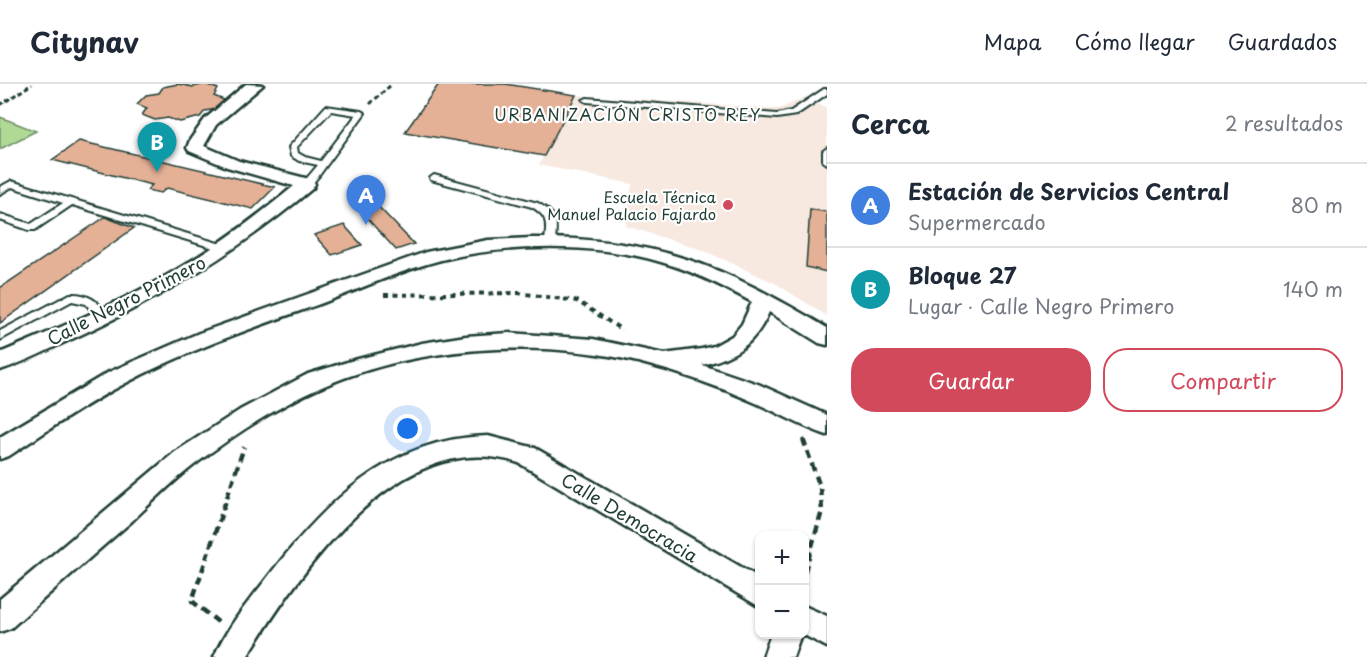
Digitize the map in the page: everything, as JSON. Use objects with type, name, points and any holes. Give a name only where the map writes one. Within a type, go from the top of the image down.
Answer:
[{"type":"street","points":[[253,84],[256,85],[203,130],[196,140],[195,148],[233,164],[307,183]]},
{"type":"street","name":"Calle Negro Primero","points":[[0,362],[102,316],[184,273],[269,216],[307,183]]},
{"type":"street","points":[[0,449],[88,393],[140,367],[267,315],[439,255],[469,248],[550,244],[600,246],[641,251],[718,277],[763,300],[827,338]]},
{"type":"street","points":[[650,359],[690,360],[738,342],[753,325],[763,300]]},
{"type":"street","points":[[0,618],[184,459],[226,431],[316,380],[345,369],[440,346],[515,339],[590,345],[723,380],[827,426]]},
{"type":"street","name":"Calle Democracia","points":[[235,648],[277,587],[359,496],[402,465],[430,455],[475,447],[498,447],[526,455],[755,592]]},
{"type":"street","points":[[809,623],[827,632]]},
{"type":"street","points":[[778,657],[784,639]]},
{"type":"lane","points":[[587,100],[777,116],[793,112],[827,91]]},
{"type":"lane","points":[[307,183],[323,164],[361,113],[329,108],[293,147],[294,154],[302,159],[323,164]]},
{"type":"lane","points":[[827,151],[827,161]]},
{"type":"lane","points":[[434,178],[535,205],[548,213],[551,221],[550,244]]},
{"type":"lane","points":[[0,191],[11,184],[224,248]]},
{"type":"lane","points":[[0,217],[32,228],[70,202]]},
{"type":"lane","points":[[0,336],[70,298],[81,296],[98,306],[102,316]]},
{"type":"path","points":[[0,105],[33,84]]},
{"type":"path","points":[[361,113],[392,84]]},
{"type":"path","points":[[380,295],[518,293],[577,301],[625,332]]},
{"type":"path","points":[[792,409],[820,487],[822,511],[809,556]]},
{"type":"path","points":[[226,431],[245,446],[192,601],[235,648]]},
{"type":"shaded area","name":"Escuela Técnica Manuel Palacio Fajardo","points":[[576,95],[779,109],[806,97],[827,108],[827,316],[775,283],[703,250],[626,226],[632,184],[539,165]]},
{"type":"green space","points":[[0,117],[36,131],[0,149]]},
{"type":"building","points":[[178,84],[193,87],[205,84],[218,89],[214,96],[224,100],[217,109],[205,111],[200,117],[180,122],[168,118],[155,120],[142,115],[147,108],[137,104],[146,95],[159,93],[163,87]]},
{"type":"building","points":[[439,84],[505,84],[576,95],[544,156],[405,132]]},
{"type":"building","points":[[79,141],[275,187],[253,209],[167,188],[161,193],[147,190],[152,185],[52,160]]},
{"type":"building","points":[[370,198],[414,244],[396,250],[353,203]]},
{"type":"building","points":[[810,209],[827,212],[827,272],[806,267]]},
{"type":"building","points":[[105,217],[134,228],[0,323],[0,288]]},
{"type":"building","points":[[344,225],[362,245],[332,255],[314,235]]},
{"type":"place","name":"Bloque 27","points":[[157,172]]},
{"type":"place","name":"Escuela Técnica Manuel Palacio Fajardo","points":[[728,205]]},
{"type":"place","name":"Estación de Servicios Central","points":[[366,225]]},
{"type":"district","name":"URBANIZACIÓN CRISTO REY","points":[[628,114]]}]
